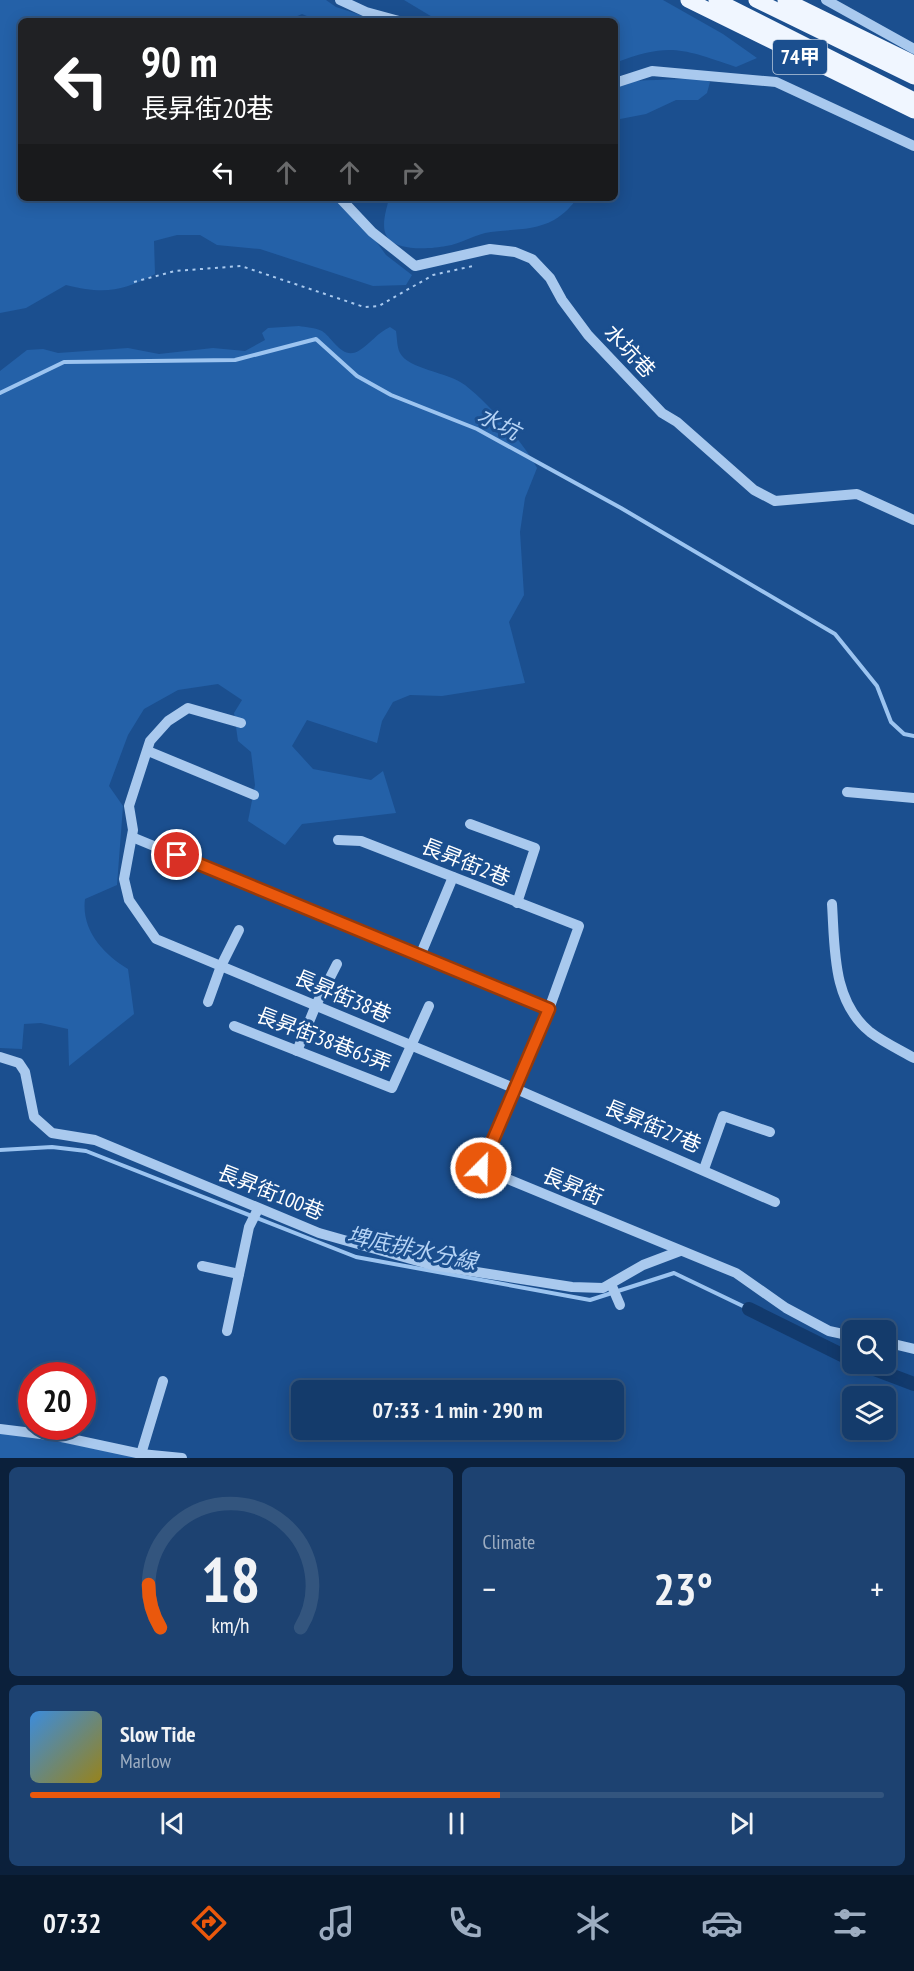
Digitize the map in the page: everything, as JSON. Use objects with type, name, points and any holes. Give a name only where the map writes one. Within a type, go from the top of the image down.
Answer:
[{"type":"main road","name":"74甲","points":[[688,0],[914,111]]},
{"type":"main road","name":"74甲","points":[[716,0],[914,100]]},
{"type":"main road","name":"74甲","points":[[756,0],[914,77]]},
{"type":"main road","name":"74甲","points":[[785,0],[912,57]]},
{"type":"lane","points":[[340,0],[366,12],[388,18]]},
{"type":"lane","points":[[826,0],[912,57]]},
{"type":"lane","points":[[618,82],[652,71],[776,82],[914,146]]},
{"type":"lane","name":"水坑巷","points":[[343,201],[372,232],[415,266],[490,249],[515,252],[532,259],[550,278],[562,300],[588,335],[662,413],[677,422],[754,490],[775,501],[857,494],[914,519]]},
{"type":"lane","points":[[241,723],[188,708],[168,721],[150,741],[129,806],[132,837],[549,1009]]},
{"type":"lane","points":[[148,751],[254,795]]},
{"type":"lane","points":[[847,792],[914,798]]},
{"type":"lane","points":[[470,824],[535,848],[517,903]]},
{"type":"lane","name":"長昇街38巷","points":[[132,837],[124,879],[129,900],[156,939],[516,1089]]},
{"type":"lane","name":"長昇街2巷","points":[[338,840],[361,841],[579,926]]},
{"type":"lane","points":[[420,956],[453,877]]},
{"type":"lane","points":[[832,904],[841,988],[851,1011],[870,1032],[914,1058]]},
{"type":"lane","name":"長昇街","points":[[579,926],[549,1009],[481,1168],[736,1273],[786,1308],[829,1331],[842,1334]]},
{"type":"lane","points":[[208,1002],[221,966],[239,930]]},
{"type":"lane","points":[[297,1051],[316,1005],[337,964]]},
{"type":"lane","points":[[411,1045],[429,1006]]},
{"type":"lane","name":"長昇街38巷65弄","points":[[234,1026],[392,1088],[411,1045]]},
{"type":"lane","name":"長昇街100巷","points":[[0,1057],[20,1063],[25,1072],[34,1117],[52,1133],[95,1140],[319,1233],[432,1264],[572,1287],[603,1288],[643,1265],[680,1251]]},
{"type":"lane","name":"長昇街27巷","points":[[516,1089],[704,1169],[775,1202]]},
{"type":"lane","points":[[704,1169],[723,1116],[770,1132]]},
{"type":"lane","points":[[227,1331],[249,1227],[258,1209]]},
{"type":"lane","points":[[202,1266],[239,1274]]},
{"type":"lane","points":[[611,1284],[620,1305]]},
{"type":"lane","points":[[896,1345],[914,1349]]},
{"type":"lane","points":[[141,1454],[164,1381]]},
{"type":"lane","points":[[0,1429],[57,1437],[141,1454],[182,1458]]},
{"type":"path","points":[[134,282],[175,271],[241,266],[364,307],[380,306],[433,275],[474,266]]},
{"type":"shaded area","points":[[0,0],[326,0],[336,7],[370,18],[312,18],[302,14],[293,18],[18,18],[18,201],[339,201],[359,218],[386,255],[412,275],[406,285],[373,286],[260,249],[217,245],[200,235],[177,235],[154,241],[155,274],[132,285],[112,290],[91,290],[66,285],[26,308],[0,313]]},
{"type":"shaded area","points":[[404,0],[663,0],[723,34],[757,58],[736,67],[688,52],[663,50],[618,62],[618,18],[434,18]]},
{"type":"shaded area","points":[[699,77],[710,82],[707,93],[698,100],[676,100],[646,114],[618,119],[618,84]]},
{"type":"shaded area","points":[[388,201],[575,201],[561,215],[546,224],[485,233],[452,245],[439,247],[413,248],[397,244],[386,235],[384,221]]},
{"type":"shaded area","points":[[299,326],[322,331],[339,348],[348,353],[360,350],[390,327],[396,331],[399,351],[404,358],[465,385],[505,424],[531,458],[537,468],[525,498],[520,532],[524,595],[509,622],[525,683],[442,696],[410,695],[393,702],[382,721],[377,743],[307,720],[292,746],[313,769],[371,780],[383,771],[396,813],[302,824],[285,845],[248,821],[255,785],[251,752],[238,741],[234,713],[242,700],[218,684],[178,690],[144,709],[128,735],[109,786],[123,806],[117,885],[85,899],[90,931],[110,956],[128,969],[134,1014],[69,1066],[68,1029],[41,1023],[24,1024],[22,1049],[0,1048],[0,371],[27,350],[43,349],[58,353],[128,348],[159,354],[213,348],[245,351],[265,340],[262,333],[268,328]]},
{"type":"shaded area","points":[[0,1429],[18,1433],[18,1440],[53,1440],[139,1458],[0,1458]]},
{"type":"waterway","name":"水坑","points":[[0,393],[64,362],[235,360],[316,339],[357,376],[391,395],[477,429],[621,508],[835,634],[877,686],[891,722],[904,734],[914,736]]},
{"type":"waterway","name":"埤底排水分線","points":[[0,1150],[52,1147],[86,1151],[356,1257],[590,1300],[674,1273],[749,1309]]},
{"type":"waterway","points":[[749,1309],[842,1355]]},
{"type":"waterway","points":[[888,1374],[914,1384]]},
{"type":"route","points":[[177,855],[549,1009],[481,1168]]}]
